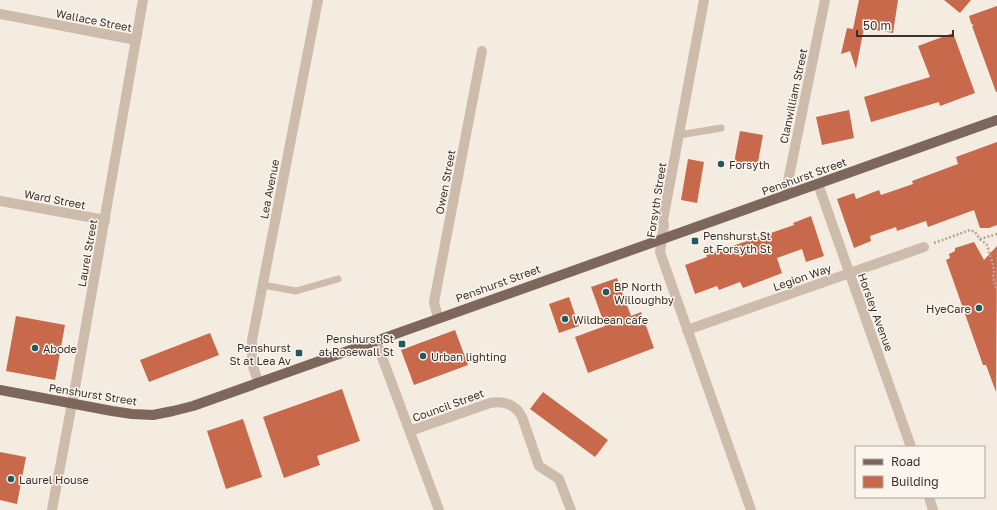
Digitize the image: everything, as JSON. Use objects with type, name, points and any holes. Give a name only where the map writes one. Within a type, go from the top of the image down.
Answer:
[{"type":"main road","name":"Penshurst Street","points":[[0,390],[112,411],[153,415],[193,406],[997,120]]},
{"type":"street","name":"Laurel Street","points":[[52,510],[105,220],[143,0]]},
{"type":"street","name":"Lea Avenue","points":[[258,382],[252,363],[252,340],[318,0]]},
{"type":"street","name":"Forsyth Street","points":[[704,0],[663,220],[660,252],[751,510]]},
{"type":"street","name":"Clanwilliam Street","points":[[785,196],[825,0]]},
{"type":"street","name":"Wallace Street","points":[[0,14],[136,40]]},
{"type":"street","name":"Owen Street","points":[[438,318],[434,302],[482,51]]},
{"type":"street","name":"Horsley Avenue","points":[[818,184],[911,446]]},
{"type":"street","name":"Ward Street","points":[[0,201],[105,220]]},
{"type":"street","name":"Legion Way","points":[[687,330],[924,247]]},
{"type":"street","points":[[376,340],[439,510]]},
{"type":"street","name":"Council Street","points":[[410,431],[490,403],[498,401],[509,404],[520,412],[539,466],[559,479],[571,510]]},
{"type":"street","points":[[929,498],[934,510]]},
{"type":"lane","points":[[679,135],[721,128]]},
{"type":"lane","points":[[263,285],[296,291],[338,279]]},
{"type":"path","points":[[924,247],[938,240],[970,230],[975,232],[987,245],[994,265],[993,276],[997,290]]},
{"type":"path","points":[[980,239],[997,234]]},
{"type":"building","points":[[859,0],[898,0],[893,33],[864,28],[856,69],[850,51],[841,54],[847,28],[853,29]]},
{"type":"building","points":[[944,0],[971,0],[960,13]]},
{"type":"building","points":[[997,6],[996,92],[972,26],[974,26],[971,23],[969,16]]},
{"type":"building","points":[[953,33],[975,93],[940,106],[939,102],[871,122],[864,97],[930,77],[918,46]]},
{"type":"building","points":[[849,110],[854,138],[822,145],[816,117]]},
{"type":"building","points":[[740,131],[763,135],[757,167],[734,163]]},
{"type":"building","points":[[997,142],[997,225],[989,228],[980,228],[974,210],[928,227],[926,221],[897,231],[896,227],[870,236],[871,241],[854,248],[837,199],[854,193],[856,199],[879,190],[881,195],[913,184],[912,181],[958,164],[956,157]]},
{"type":"building","points":[[688,159],[704,162],[697,203],[681,200]]},
{"type":"building","points":[[811,216],[824,256],[806,262],[802,249],[777,258],[782,273],[743,288],[740,282],[719,290],[717,286],[695,294],[685,265],[707,257],[706,255],[794,225],[793,223]]},
{"type":"building","name":"HyeCare","points":[[974,242],[984,260],[997,246],[996,392],[986,365],[983,365],[946,260],[950,258],[949,254],[955,251],[955,248]]},
{"type":"building","points":[[617,278],[631,316],[641,312],[654,348],[588,373],[575,337],[605,326],[591,287]]},
{"type":"building","name":"Wildbean cafe","points":[[569,297],[579,326],[559,333],[549,304]]},
{"type":"building","name":"Abode","points":[[16,316],[65,325],[55,380],[6,371]]},
{"type":"building","points":[[455,330],[468,365],[414,385],[401,350]]},
{"type":"building","points":[[210,333],[219,355],[149,382],[140,360]]},
{"type":"building","points":[[342,389],[360,441],[317,456],[320,465],[284,478],[263,417]]},
{"type":"building","points":[[543,392],[608,440],[595,457],[530,409]]},
{"type":"building","points":[[243,419],[262,477],[226,489],[207,431]]},
{"type":"building","name":"Laurel House","points":[[0,452],[26,457],[17,504],[0,500]]},
{"type":"place","name":"Forsyth","points":[[721,164]]},
{"type":"place","name":"Penshurst St at Forsyth St","points":[[695,241]]},
{"type":"place","name":"BP North Willoughby","points":[[606,292]]},
{"type":"place","name":"HyeCare","points":[[979,308]]},
{"type":"place","name":"Wildbean cafe","points":[[565,319]]},
{"type":"place","name":"Penshurst St at Rosewall St","points":[[402,344]]},
{"type":"place","name":"Abode","points":[[35,348]]},
{"type":"place","name":"Penshurst St at Lea Av","points":[[299,353]]},
{"type":"place","name":"Urban lighting","points":[[423,356]]},
{"type":"place","name":"Laurel House","points":[[11,479]]}]
